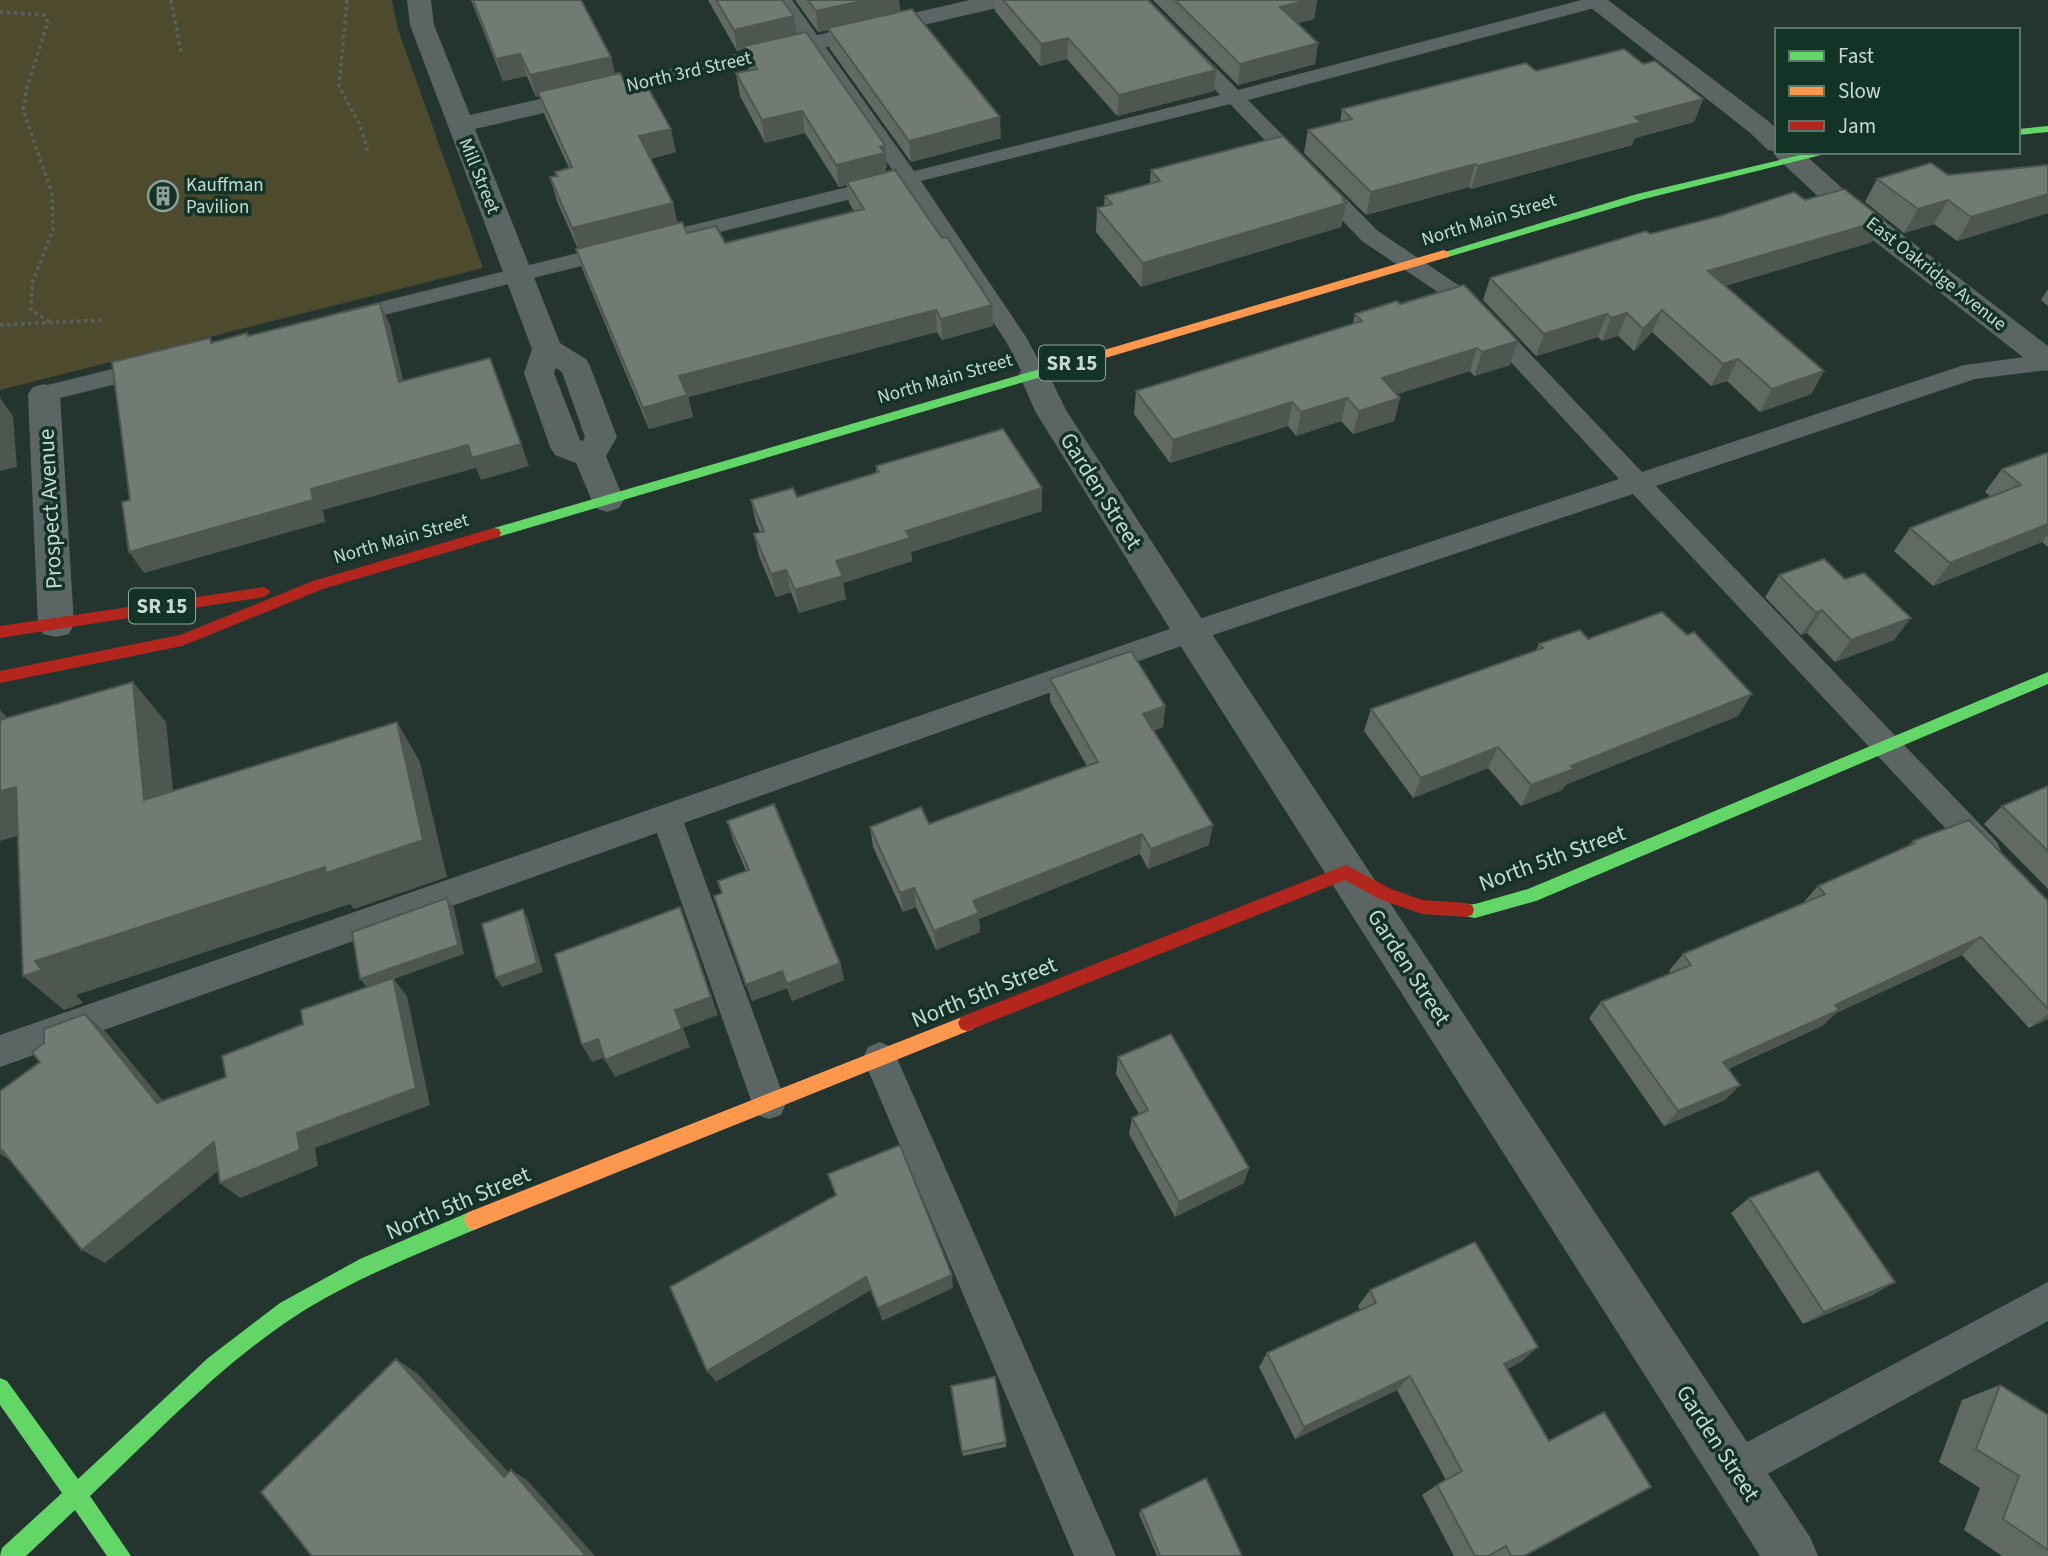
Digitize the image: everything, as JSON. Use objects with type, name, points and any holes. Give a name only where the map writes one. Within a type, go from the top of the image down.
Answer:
[{"type":"main road","points":[[2020,132],[2048,129]]},
{"type":"main road","name":"North Main Street","points":[[0,677],[182,640],[318,585],[1778,154]]},
{"type":"main road","name":"North Main Street","points":[[4,632],[180,603],[318,585]]},
{"type":"main road","name":"North 5th Street","points":[[10,1556],[215,1365],[287,1310],[366,1266],[469,1222],[1346,872],[1385,894],[1422,907],[1475,911],[1530,896],[2048,678]]},
{"type":"main road","points":[[0,1388],[120,1556]]},
{"type":"street","name":"Mill Street","points":[[419,0],[422,25],[547,349],[539,373],[566,447],[590,456],[607,500]]},
{"type":"street","name":"North 3rd Street","points":[[459,125],[1001,0]]},
{"type":"street","name":"East Oakridge Avenue","points":[[1594,1],[1758,126],[1775,142]]},
{"type":"street","name":"East Oakridge Avenue","points":[[1787,154],[1834,196],[2048,361]]},
{"type":"street","name":"Garden Street","points":[[1034,374],[1051,411],[1191,632],[1791,1556]]},
{"type":"street","name":"Prospect Avenue","points":[[44,394],[56,624]]},
{"type":"lane","points":[[783,0],[909,179],[1018,342],[1034,374]]},
{"type":"lane","points":[[1139,0],[1370,236],[1468,302],[2000,865]]},
{"type":"lane","points":[[328,322],[1235,97],[1594,1]]},
{"type":"lane","points":[[44,394],[179,360]]},
{"type":"lane","points":[[0,1051],[1191,632],[1972,371],[2048,361]]},
{"type":"lane","points":[[666,817],[769,1102]]},
{"type":"lane","points":[[880,1058],[1095,1556]]},
{"type":"lane","points":[[1735,1470],[2048,1301]]},
{"type":"path","points":[[171,0],[181,53]]},
{"type":"path","points":[[347,0],[339,86],[360,125],[368,152]]},
{"type":"path","points":[[0,12],[44,15],[48,22],[27,87],[23,110],[52,193],[53,230],[32,283],[31,310],[50,322]]},
{"type":"path","points":[[0,325],[101,320]]},
{"type":"shaded area","points":[[0,0],[392,0],[398,29],[483,268],[0,390]]},
{"type":"building","points":[[473,0],[581,0],[611,57],[530,75],[520,54],[496,59]]},
{"type":"building","points":[[716,0],[782,0],[794,16],[734,30]]},
{"type":"building","points":[[808,0],[866,0],[816,11]]},
{"type":"building","points":[[1003,0],[1148,0],[1216,70],[1119,95],[1068,38],[1041,44]]},
{"type":"building","points":[[1175,0],[1308,0],[1280,7],[1318,43],[1240,64]]},
{"type":"building","points":[[912,9],[1000,117],[909,141],[828,28]]},
{"type":"building","points":[[806,32],[885,145],[880,147],[885,153],[836,165],[802,111],[762,120],[736,73],[757,69],[744,46]]},
{"type":"building","points":[[1624,49],[1643,64],[1655,61],[1703,99],[1635,117],[1641,122],[1371,192],[1308,130],[1352,119],[1342,109],[1526,63],[1536,71]]},
{"type":"building","points":[[620,73],[630,92],[648,88],[671,129],[639,136],[673,203],[572,228],[550,177],[557,176],[555,172],[572,167],[538,92]]},
{"type":"building","points":[[1283,136],[1346,203],[1143,263],[1097,208],[1112,204],[1105,196],[1160,181],[1151,170]]},
{"type":"building","points":[[1931,163],[1948,175],[2048,165],[2048,194],[1971,217],[1948,200],[1918,209],[1877,179]]},
{"type":"building","points":[[895,170],[942,238],[947,237],[992,305],[941,319],[936,310],[679,376],[687,395],[643,408],[576,249],[682,222],[687,233],[716,226],[725,243],[864,209],[847,182]]},
{"type":"building","points":[[1844,189],[1884,220],[1708,271],[1824,371],[1772,389],[1738,359],[1723,364],[1662,310],[1643,329],[1627,313],[1611,318],[1607,314],[1544,334],[1490,278],[1646,231],[1650,234],[1720,216],[1794,192],[1805,200]]},
{"type":"building","points":[[1464,285],[1518,341],[1482,352],[1477,348],[1382,378],[1400,398],[1359,411],[1347,398],[1301,412],[1292,402],[1173,440],[1136,391],[1362,321],[1355,314]]},
{"type":"building","points":[[380,303],[399,382],[490,358],[521,444],[472,458],[468,445],[311,489],[313,500],[129,552],[122,502],[130,500],[112,362],[210,338],[211,343],[247,333],[248,336]]},
{"type":"building","points":[[1003,429],[1042,488],[906,531],[910,538],[836,561],[843,576],[795,590],[786,570],[771,574],[754,534],[764,531],[751,500],[793,488],[797,497],[879,472],[876,466]]},
{"type":"building","points":[[2047,453],[2048,524],[1950,563],[1910,528],[2021,485],[2002,469]]},
{"type":"building","points":[[1824,559],[1845,579],[1864,573],[1911,618],[1851,640],[1822,610],[1816,613],[1779,575]]},
{"type":"building","points":[[1662,612],[1687,635],[1694,632],[1752,694],[1571,766],[1574,769],[1531,785],[1498,747],[1421,778],[1371,709],[1543,648],[1539,644],[1580,630],[1588,639]]},
{"type":"building","points":[[1131,651],[1165,706],[1143,714],[1213,825],[1151,849],[1142,834],[973,901],[979,913],[934,931],[914,888],[900,893],[870,827],[921,807],[929,824],[1098,762],[1050,679]]},
{"type":"building","points":[[133,682],[144,800],[397,722],[423,840],[326,873],[325,867],[35,961],[42,970],[23,976],[16,787],[0,791],[0,720]]},
{"type":"building","points":[[2048,786],[2048,851],[2002,806]]},
{"type":"building","points":[[774,804],[840,963],[787,984],[782,971],[746,985],[714,896],[722,893],[718,881],[749,870],[727,821]]},
{"type":"building","points":[[1969,820],[2048,901],[2048,1009],[1981,937],[1835,1005],[1839,1010],[1723,1062],[1740,1085],[1678,1111],[1601,1002],[1691,965],[1683,954],[1825,894],[1818,886],[1915,843],[1913,841]]},
{"type":"building","points":[[447,898],[458,945],[360,979],[352,932]]},
{"type":"building","points":[[680,907],[711,997],[675,1010],[682,1029],[605,1060],[598,1039],[582,1045],[555,954]]},
{"type":"building","points":[[523,909],[537,963],[496,978],[482,924]]},
{"type":"building","points":[[393,978],[416,1088],[297,1133],[300,1150],[220,1183],[214,1142],[82,1250],[2,1150],[0,1152],[0,1091],[40,1062],[32,1052],[44,1043],[44,1029],[85,1014],[157,1103],[226,1077],[222,1056],[303,1024],[301,1010]]},
{"type":"building","points":[[1171,1034],[1249,1168],[1179,1202],[1132,1118],[1148,1110],[1118,1057]]},
{"type":"building","points":[[900,1145],[952,1275],[878,1308],[866,1277],[707,1371],[670,1287],[836,1195],[828,1174]]},
{"type":"building","points":[[1818,1171],[1895,1282],[1824,1312],[1749,1198]]},
{"type":"building","points":[[1475,1242],[1538,1347],[1504,1364],[1549,1441],[1604,1412],[1651,1487],[1524,1556],[1511,1556],[1506,1546],[1488,1556],[1475,1556],[1437,1485],[1462,1471],[1410,1376],[1304,1427],[1267,1353],[1376,1303],[1370,1290]]},
{"type":"building","points":[[396,1359],[504,1477],[511,1470],[586,1556],[312,1556],[261,1492]]},
{"type":"building","points":[[995,1377],[1006,1442],[962,1452],[951,1386]]},
{"type":"building","points":[[2000,1385],[2048,1415],[2048,1550],[2003,1519],[2019,1476],[1976,1449]]},
{"type":"building","points":[[1206,1478],[1242,1556],[1160,1556],[1141,1510]]},
{"type":"traffic: fast","points":[[2020,132],[2048,129]]},
{"type":"traffic: fast","points":[[1444,254],[1641,196],[1820,154]]},
{"type":"traffic: fast","points":[[494,533],[1047,371]]},
{"type":"traffic: fast","points":[[1466,910],[1475,911],[1530,896],[2048,678]]},
{"type":"traffic: fast","points":[[10,1556],[215,1365],[287,1310],[367,1266],[474,1220]]},
{"type":"traffic: fast","points":[[0,1388],[120,1556]]},
{"type":"traffic: slow","points":[[1047,371],[1444,254]]},
{"type":"traffic: slow","points":[[474,1220],[967,1023]]},
{"type":"traffic: jam","points":[[0,677],[182,640],[318,585],[494,533]]},
{"type":"traffic: jam","points":[[0,632],[264,592]]},
{"type":"traffic: jam","points":[[967,1023],[1346,872],[1385,894],[1422,907],[1466,910]]},
{"type":"place","name":"Kauffman Pavilion","points":[[163,196]]}]
